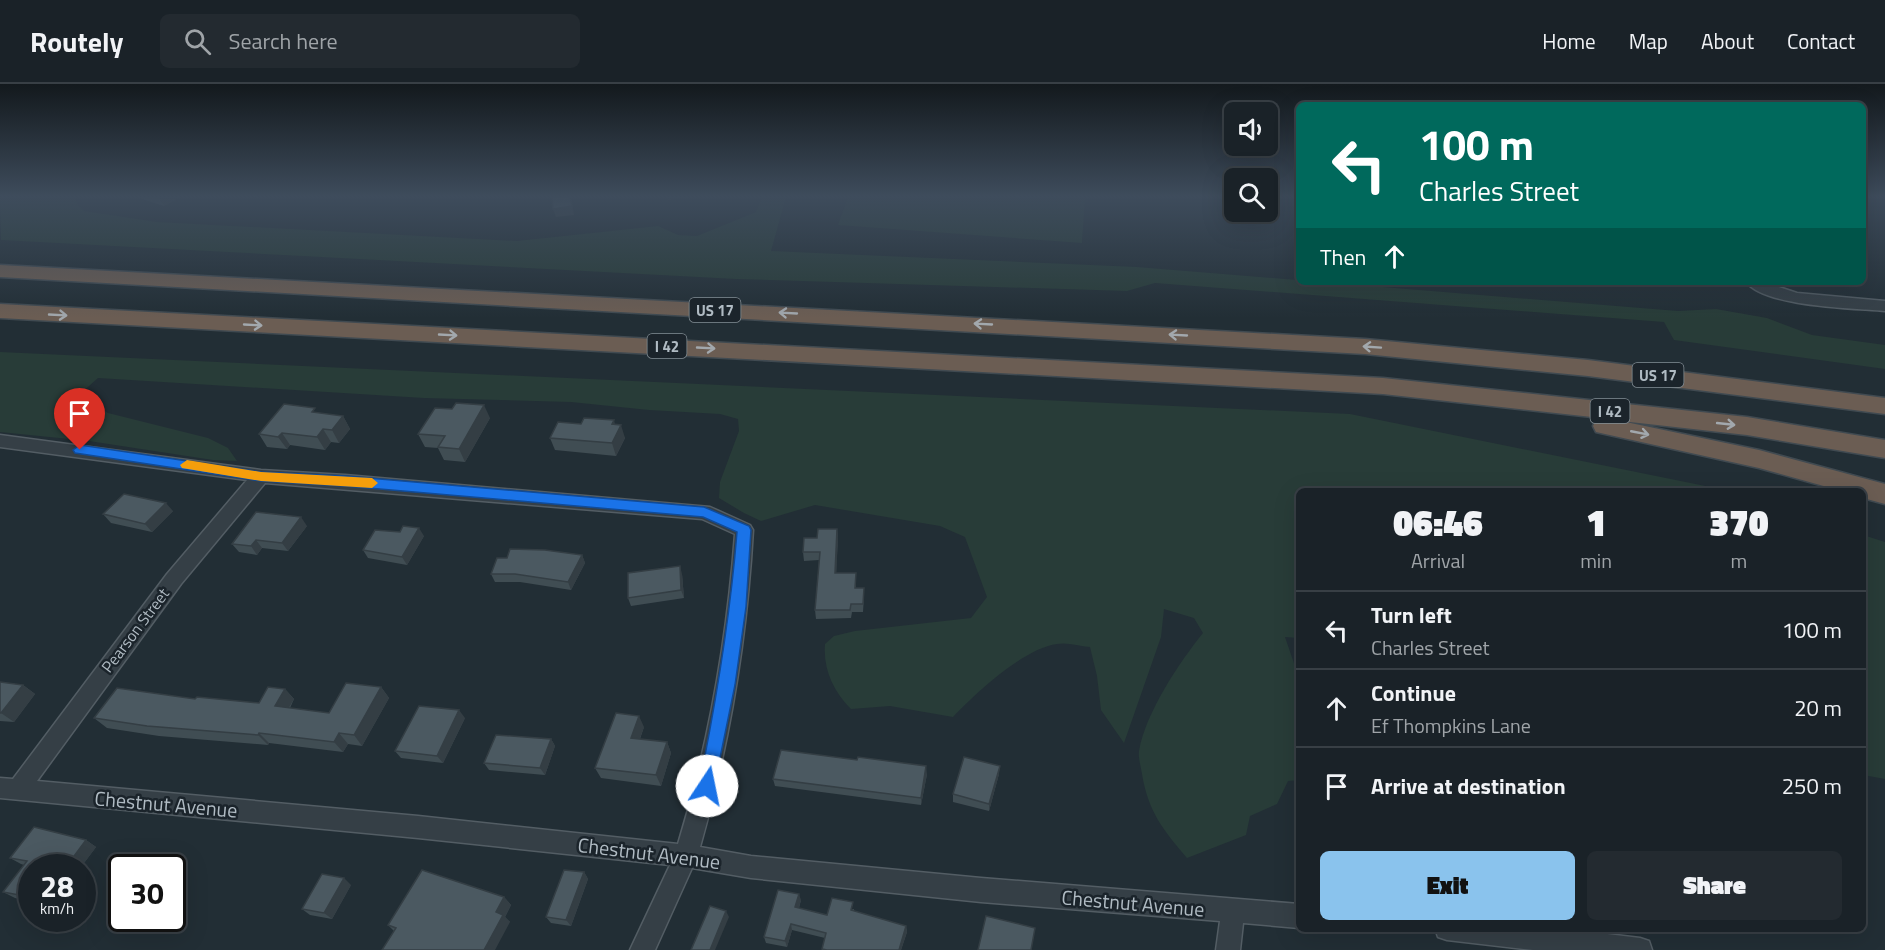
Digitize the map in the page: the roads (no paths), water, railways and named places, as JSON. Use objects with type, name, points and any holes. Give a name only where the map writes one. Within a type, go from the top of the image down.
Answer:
[{"type":"highway","name":"US 17","points":[[0,271],[1290,341],[1488,356],[1663,376],[1885,406]]},
{"type":"highway","name":"I 42","points":[[0,312],[1056,366],[1383,386],[1747,426],[1885,449]]},
{"type":"highway","points":[[1488,356],[1596,357],[1698,367],[1885,391]]},
{"type":"highway","points":[[1334,383],[1551,417],[1653,436],[1759,459],[1863,488]]},
{"type":"highway","points":[[1866,489],[1885,494]]},
{"type":"street","points":[[1757,285],[1788,296],[1885,306]]},
{"type":"street","points":[[0,441],[113,454],[261,476],[345,481],[704,512],[744,530],[744,551],[728,685],[707,786],[686,856],[642,950]]},
{"type":"street","name":"Pearson Street","points":[[9,789],[174,579],[261,476]]},
{"type":"street","name":"Chestnut Avenue","points":[[9,789],[406,826],[686,856],[751,867],[981,890],[1296,916]]},
{"type":"street","points":[[1228,950],[1233,911]]},
{"type":"street","points":[[1465,932],[1504,941],[1640,950]]}]
